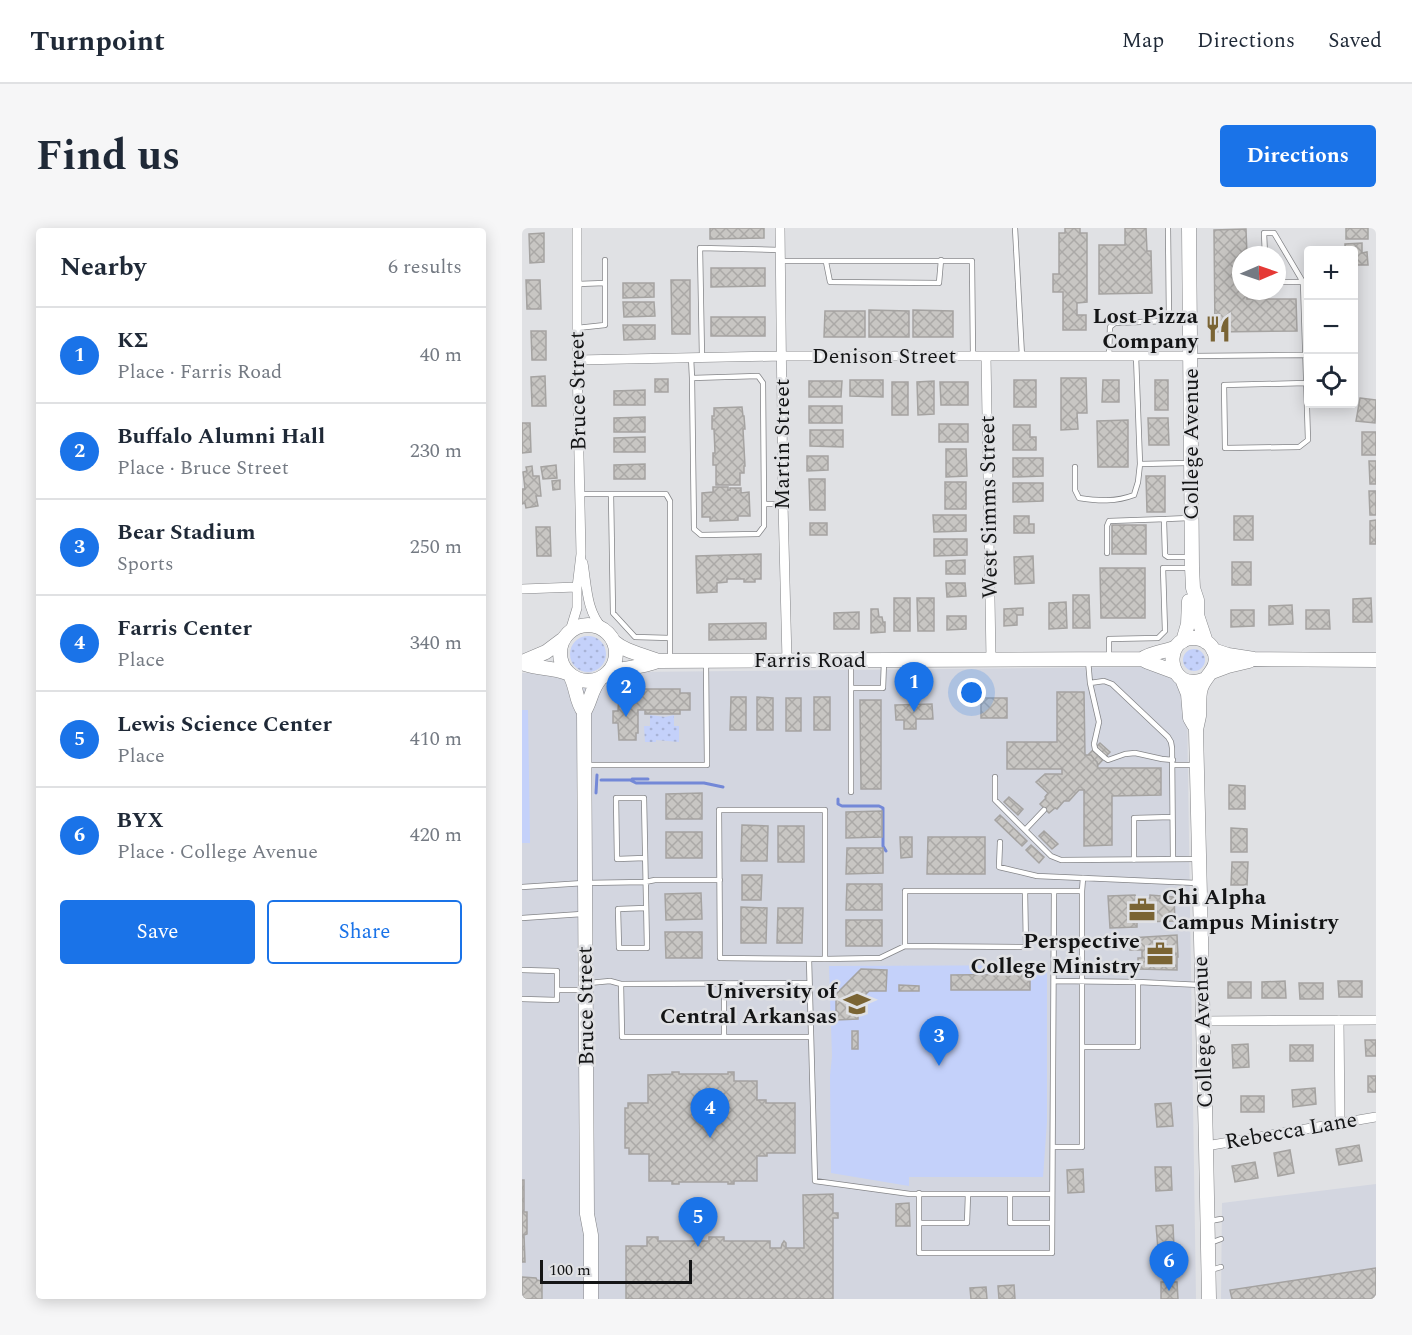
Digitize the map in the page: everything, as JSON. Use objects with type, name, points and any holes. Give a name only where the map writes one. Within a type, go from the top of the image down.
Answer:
[{"type":"street","name":"Bruce Street","points":[[577,228],[581,554],[592,615],[603,629]]},
{"type":"street","name":"Martin Street","points":[[780,228],[786,660]]},
{"type":"street","name":"College Avenue","points":[[1189,228],[1193,588],[1197,600],[1199,624],[1209,646]]},
{"type":"street","name":"Denison Street","points":[[577,360],[782,356],[1190,356]]},
{"type":"street","name":"West Simms Street","points":[[987,356],[991,659]]},
{"type":"street","name":"Bruce Street","points":[[566,635],[577,608],[581,554]]},
{"type":"street","points":[[522,588],[577,587]]},
{"type":"street","name":"College Avenue","points":[[1180,644],[1188,624],[1189,600],[1193,588]]},
{"type":"street","points":[[586,625],[603,629],[613,641],[616,657],[612,668],[604,676],[594,681],[582,682],[553,668],[532,667],[522,662],[546,652],[575,628],[586,625]]},
{"type":"street","points":[[566,635],[559,651],[559,657],[563,668],[569,675]]},
{"type":"street","points":[[1254,659],[1228,666],[1194,682],[1179,675],[1172,663],[1172,657],[1180,644],[1194,638],[1228,655],[1254,659],[1376,660]]},
{"type":"street","name":"Farris Road","points":[[613,641],[625,650],[664,661]]},
{"type":"street","name":"Farris Road","points":[[604,676],[630,667],[664,661],[1142,658],[1164,652],[1180,644]]},
{"type":"street","points":[[1209,646],[1216,663],[1209,675]]},
{"type":"street","name":"Farris Road","points":[[1142,658],[1179,675]]},
{"type":"street","name":"Bruce Street","points":[[569,675],[577,692],[579,706],[584,712]]},
{"type":"street","name":"College Avenue","points":[[1179,675],[1188,694],[1190,718],[1196,730]]},
{"type":"street","name":"College Avenue","points":[[1209,675],[1201,688],[1196,730],[1206,1146],[1215,1242],[1215,1268],[1209,1299]]},
{"type":"street","name":"Bruce Street","points":[[591,1299],[591,1235],[587,1214],[584,712],[593,689],[604,676]]},
{"type":"street","points":[[1339,1020],[1340,1123]]},
{"type":"street","points":[[1203,1021],[1376,1020]]},
{"type":"street","name":"Rebecca Lane","points":[[1206,1146],[1376,1117]]},
{"type":"lane","points":[[1015,228],[1022,356]]},
{"type":"lane","points":[[1109,356],[1110,327],[1115,323],[1165,321],[1169,318],[1168,228]]},
{"type":"lane","points":[[1264,246],[1264,233],[1274,233],[1282,246]]},
{"type":"lane","points":[[702,357],[700,248],[780,250]]},
{"type":"lane","points":[[1286,253],[1303,282],[1307,354]]},
{"type":"lane","points":[[577,328],[605,326],[605,260]]},
{"type":"lane","points":[[826,262],[830,282],[939,283],[941,260]]},
{"type":"lane","points":[[781,261],[972,261],[973,356]]},
{"type":"lane","points":[[1286,282],[1303,282]]},
{"type":"lane","points":[[577,284],[605,283]]},
{"type":"lane","points":[[1190,356],[1304,355]]},
{"type":"lane","points":[[1074,467],[1079,498],[1096,501],[1121,500],[1134,495],[1140,464],[1136,356]]},
{"type":"lane","points":[[691,357],[694,529],[701,535],[758,534],[764,525],[763,383],[758,376],[692,378]]},
{"type":"lane","points":[[1306,383],[1308,440],[1299,447],[1225,448],[1224,384],[1306,383]]},
{"type":"lane","points":[[1140,464],[1191,463]]},
{"type":"lane","points":[[579,494],[666,494],[670,501],[670,638],[664,661]]},
{"type":"lane","points":[[611,494],[613,613],[635,637],[670,638]]},
{"type":"lane","points":[[764,504],[783,504]]},
{"type":"lane","points":[[1107,553],[1107,523],[1109,521],[1192,518]]},
{"type":"lane","points":[[1166,519],[1164,521],[1165,555],[1192,562]]},
{"type":"lane","points":[[1109,658],[1109,639],[1158,638],[1165,631],[1163,568],[1192,562]]},
{"type":"lane","points":[[1088,658],[1090,683],[1099,722],[1095,749],[1105,758],[1112,759],[1135,753],[1173,763],[1197,765]]},
{"type":"lane","points":[[584,765],[707,765],[706,660]]},
{"type":"lane","points":[[851,660],[851,792]]},
{"type":"lane","points":[[851,688],[883,688],[884,660]]},
{"type":"lane","points":[[1090,683],[1104,681],[1112,684],[1171,742],[1173,859]]},
{"type":"lane","points":[[995,777],[995,800],[1051,856],[1061,860],[1199,859]]},
{"type":"lane","points":[[645,858],[617,859],[616,798],[644,798],[647,948],[619,948],[618,909],[646,908]]},
{"type":"lane","points":[[825,959],[825,810],[719,810],[720,958],[809,959],[825,959],[880,958],[905,946],[1026,947],[1025,891]]},
{"type":"lane","points":[[1025,830],[1044,810]]},
{"type":"lane","points":[[1134,860],[1134,818],[1172,817]]},
{"type":"lane","points":[[1000,842],[999,867],[1037,876],[1200,883]]},
{"type":"lane","points":[[1053,1147],[1082,1148],[1083,878]]},
{"type":"lane","points":[[522,887],[655,880],[720,880]]},
{"type":"lane","points":[[905,946],[905,891],[1082,891]]},
{"type":"lane","points":[[919,1193],[919,1253],[1052,1253],[1054,891]]},
{"type":"lane","points":[[522,918],[584,914]]},
{"type":"lane","points":[[809,959],[815,1181],[910,1194],[1052,1194]]},
{"type":"lane","points":[[522,970],[557,971],[558,990],[557,1000],[522,999]]},
{"type":"lane","points":[[558,990],[586,987],[610,981],[621,984],[809,983]]},
{"type":"lane","points":[[1053,981],[1202,985]]},
{"type":"lane","points":[[1082,1047],[1138,1047],[1137,982]]},
{"type":"lane","points":[[724,983],[724,1037]]},
{"type":"lane","points":[[621,984],[622,1037],[811,1037]]},
{"type":"lane","points":[[919,1223],[967,1223],[968,1194]]},
{"type":"lane","points":[[1010,1194],[1010,1223],[1052,1223]]},
{"type":"shaded area","points":[[588,636],[601,641],[606,654],[601,667],[588,672],[575,667],[570,654],[575,641]]},
{"type":"shaded area","points":[[1194,649],[1202,652],[1205,660],[1202,668],[1194,671],[1186,668],[1183,660],[1186,652]]},
{"type":"shaded area","name":"University of Central Arkansas","points":[[1147,667],[1168,673],[1181,686],[1187,709],[1196,1299],[522,1299],[522,673]]},
{"type":"shaded area","points":[[522,710],[528,710],[530,843],[522,843]]},
{"type":"shaded area","points":[[650,715],[665,717],[674,715],[674,726],[679,726],[679,742],[656,740],[656,742],[645,742],[644,726],[650,726]]},
{"type":"shaded area","points":[[1047,965],[1047,1122],[1043,1177],[909,1177],[909,1186],[831,1173],[830,1076],[832,1056],[829,966]]},
{"type":"shaded area","points":[[1376,1184],[1376,1299],[1221,1299],[1222,1203]]},
{"type":"building","points":[[710,228],[764,228],[764,238],[710,239]]},
{"type":"building","points":[[1065,228],[1080,228],[1080,233],[1087,233],[1087,302],[1077,303],[1077,315],[1086,315],[1086,330],[1063,330],[1063,292],[1053,292],[1053,274],[1059,274],[1059,233],[1065,233]]},
{"type":"building","points":[[1125,228],[1146,228],[1147,251],[1151,251],[1152,293],[1099,294],[1099,245],[1125,245]]},
{"type":"building","points":[[1346,228],[1368,228],[1368,239],[1346,239]]},
{"type":"building","points":[[1246,229],[1247,246],[1232,246],[1232,300],[1296,299],[1297,331],[1215,332],[1214,230]]},
{"type":"building","points":[[544,233],[544,262],[530,263],[529,234]]},
{"type":"building","points":[[1362,243],[1362,253],[1367,252],[1368,265],[1358,265],[1358,246],[1345,246],[1345,244]]},
{"type":"building","points":[[711,268],[765,268],[765,286],[711,287]]},
{"type":"building","points":[[526,280],[540,280],[541,309],[527,309]]},
{"type":"building","points":[[671,280],[690,280],[690,334],[672,334]]},
{"type":"building","points":[[623,283],[654,283],[654,297],[623,298]]},
{"type":"building","points":[[623,302],[654,302],[655,316],[624,317]]},
{"type":"building","points":[[869,310],[909,311],[909,337],[869,337]]},
{"type":"building","points":[[913,310],[953,311],[953,337],[913,337]]},
{"type":"building","points":[[825,311],[865,311],[865,337],[824,337]]},
{"type":"building","points":[[711,317],[765,317],[765,336],[711,336]]},
{"type":"building","points":[[623,325],[655,325],[655,339],[624,340]]},
{"type":"building","points":[[531,331],[546,331],[546,360],[532,360]]},
{"type":"building","points":[[545,376],[546,406],[532,406],[531,377]]},
{"type":"building","points":[[1061,378],[1086,378],[1087,413],[1077,413],[1078,429],[1061,430]]},
{"type":"building","points":[[655,379],[668,379],[668,392],[655,392]]},
{"type":"building","points":[[850,380],[883,380],[883,397],[850,396]]},
{"type":"building","points":[[1014,380],[1036,380],[1036,407],[1014,407]]},
{"type":"building","points":[[1103,380],[1119,380],[1119,402],[1102,402]]},
{"type":"building","points":[[1155,380],[1168,380],[1168,410],[1155,410]]},
{"type":"building","points":[[809,381],[842,381],[841,397],[809,397]]},
{"type":"building","points":[[934,381],[934,414],[918,415],[917,382]]},
{"type":"building","points":[[892,382],[908,382],[908,415],[892,415]]},
{"type":"building","points":[[940,382],[968,382],[968,405],[941,405]]},
{"type":"building","points":[[645,390],[645,405],[614,405],[614,391]]},
{"type":"building","points":[[1360,398],[1376,400],[1375,423],[1356,421]]},
{"type":"building","points":[[809,406],[842,406],[842,423],[809,423]]},
{"type":"building","points":[[742,407],[745,429],[743,429],[745,466],[744,473],[740,473],[740,485],[716,485],[716,465],[713,465],[714,429],[712,429],[714,408]]},
{"type":"building","points":[[645,417],[645,432],[614,432],[614,418]]},
{"type":"building","points":[[1148,418],[1168,418],[1169,445],[1149,445]]},
{"type":"building","points":[[1128,420],[1128,467],[1098,467],[1097,421]]},
{"type":"building","points":[[522,423],[530,423],[531,452],[522,453]]},
{"type":"building","points":[[939,424],[968,424],[968,442],[939,442]]},
{"type":"building","points":[[1013,425],[1030,425],[1030,437],[1036,437],[1036,450],[1013,450]]},
{"type":"building","points":[[810,430],[843,430],[843,447],[810,446]]},
{"type":"building","points":[[1362,432],[1376,432],[1376,455],[1362,455]]},
{"type":"building","points":[[645,437],[645,452],[614,452],[614,438]]},
{"type":"building","points":[[946,449],[966,449],[967,476],[946,477]]},
{"type":"building","points":[[807,456],[828,456],[828,470],[807,471]]},
{"type":"building","points":[[1013,458],[1043,458],[1043,476],[1013,477]]},
{"type":"building","points":[[1369,461],[1376,461],[1376,484],[1370,484]]},
{"type":"building","points":[[645,464],[645,479],[614,479],[614,465]]},
{"type":"building","points":[[556,465],[557,478],[543,479],[541,467]]},
{"type":"building","points":[[532,466],[533,476],[539,476],[541,496],[536,496],[538,506],[526,508],[525,503],[522,504],[522,489],[525,489],[523,472],[527,471],[526,467]]},
{"type":"building","points":[[1146,476],[1165,476],[1165,512],[1147,512]]},
{"type":"building","points":[[809,479],[825,479],[825,510],[810,510]]},
{"type":"building","points":[[560,480],[560,489],[553,490],[552,481]]},
{"type":"building","points":[[945,482],[966,482],[966,509],[945,509]]},
{"type":"building","points":[[1013,483],[1043,483],[1043,501],[1013,502]]},
{"type":"building","points":[[713,487],[728,487],[728,490],[741,488],[741,493],[749,492],[750,516],[738,516],[738,520],[710,521],[710,517],[702,517],[702,493],[713,492]]},
{"type":"building","points":[[1369,491],[1376,491],[1376,515],[1370,515]]},
{"type":"building","points":[[933,515],[966,515],[966,531],[934,532]]},
{"type":"building","points":[[1014,516],[1029,516],[1029,524],[1034,524],[1034,533],[1014,533]]},
{"type":"building","points":[[1234,516],[1253,516],[1253,540],[1234,540]]},
{"type":"building","points":[[1376,520],[1376,544],[1370,544],[1370,521]]},
{"type":"building","points":[[810,523],[827,523],[827,535],[810,535]]},
{"type":"building","points":[[1112,525],[1146,525],[1146,554],[1112,554]]},
{"type":"building","points":[[536,527],[550,527],[551,556],[537,556]]},
{"type":"building","points":[[934,539],[967,539],[967,555],[934,556]]},
{"type":"building","points":[[761,554],[761,579],[755,579],[755,582],[744,582],[744,579],[727,579],[727,582],[717,583],[717,592],[697,593],[696,556]]},
{"type":"building","points":[[1033,556],[1034,583],[1015,584],[1014,557]]},
{"type":"building","points":[[965,560],[965,574],[946,574],[946,561]]},
{"type":"building","points":[[1232,562],[1251,562],[1251,585],[1232,585]]},
{"type":"building","points":[[1100,568],[1145,568],[1145,618],[1101,618]]},
{"type":"building","points":[[946,583],[965,583],[966,596],[947,597]]},
{"type":"building","points":[[1073,595],[1089,595],[1090,628],[1073,628]]},
{"type":"building","points":[[894,598],[910,598],[910,631],[894,631]]},
{"type":"building","points":[[917,598],[934,598],[934,631],[918,631]]},
{"type":"building","points":[[1371,598],[1372,622],[1353,622],[1353,599]]},
{"type":"building","points":[[1066,602],[1067,628],[1049,629],[1049,603]]},
{"type":"building","points":[[1292,605],[1293,624],[1269,625],[1269,606]]},
{"type":"building","points":[[1023,608],[1023,615],[1017,615],[1017,625],[1004,626],[1004,609]]},
{"type":"building","points":[[871,609],[878,609],[879,617],[882,617],[885,622],[885,632],[871,633]]},
{"type":"building","points":[[1231,610],[1254,610],[1254,626],[1231,627]]},
{"type":"building","points":[[1306,610],[1329,610],[1330,629],[1306,629]]},
{"type":"building","points":[[859,612],[859,629],[834,629],[834,613]]},
{"type":"building","points":[[947,616],[966,616],[966,629],[947,630]]},
{"type":"building","points":[[766,623],[766,639],[709,640],[709,624]]},
{"type":"building","points":[[644,689],[680,689],[680,693],[690,693],[690,710],[638,710],[636,740],[619,740],[618,723],[613,723],[613,711],[618,711],[619,693],[644,694]]},
{"type":"building","points":[[1057,692],[1084,692],[1085,755],[1091,755],[1097,762],[1098,768],[1161,768],[1161,795],[1112,796],[1112,845],[1084,846],[1084,790],[1079,790],[1069,801],[1064,801],[1057,809],[1049,813],[1040,804],[1048,793],[1036,782],[1045,774],[1062,774],[1062,769],[1007,769],[1007,742],[1057,742]]},
{"type":"building","points":[[731,697],[746,697],[746,730],[730,730]]},
{"type":"building","points":[[757,697],[773,698],[773,730],[757,730]]},
{"type":"building","points":[[814,697],[830,697],[830,730],[814,730]]},
{"type":"building","points":[[786,698],[801,698],[801,731],[786,731]]},
{"type":"building","points":[[981,698],[1007,698],[1007,718],[981,718]]},
{"type":"building","points":[[860,700],[881,700],[881,789],[861,789]]},
{"type":"building","points":[[932,704],[933,719],[916,719],[916,729],[904,729],[904,720],[896,720],[895,705]]},
{"type":"building","points":[[645,710],[680,710],[680,714],[645,714]]},
{"type":"building","points":[[1100,743],[1110,752],[1098,765],[1091,755],[1088,755]]},
{"type":"building","points":[[1229,785],[1245,786],[1245,809],[1229,809]]},
{"type":"building","points":[[702,793],[702,819],[666,819],[666,794]]},
{"type":"building","points":[[1009,797],[1023,809],[1018,815],[1004,802]]},
{"type":"building","points":[[882,811],[882,837],[846,838],[846,812]]},
{"type":"building","points":[[1000,815],[1027,841],[1022,846],[995,820]]},
{"type":"building","points":[[742,825],[768,826],[767,861],[741,861]]},
{"type":"building","points":[[778,826],[804,826],[804,862],[778,862]]},
{"type":"building","points":[[1231,828],[1247,829],[1247,852],[1231,852]]},
{"type":"building","points":[[1044,831],[1058,844],[1052,849],[1039,836]]},
{"type":"building","points":[[666,832],[702,832],[702,858],[666,858]]},
{"type":"building","points":[[900,837],[912,837],[912,857],[901,858]]},
{"type":"building","points":[[928,837],[985,837],[985,874],[927,874]]},
{"type":"building","points":[[1031,845],[1044,857],[1039,863],[1026,850]]},
{"type":"building","points":[[847,848],[883,848],[883,873],[846,874]]},
{"type":"building","points":[[1232,862],[1248,862],[1247,885],[1231,885]]},
{"type":"building","points":[[742,875],[762,875],[761,900],[742,900]]},
{"type":"building","points":[[847,884],[882,884],[882,910],[846,910]]},
{"type":"building","points":[[701,893],[702,919],[666,920],[665,894]]},
{"type":"building","name":"Chi Alpha Campus Ministry","points":[[1135,895],[1136,899],[1150,898],[1150,895],[1174,897],[1175,921],[1137,922],[1137,927],[1110,928],[1108,896]]},
{"type":"building","points":[[741,907],[767,908],[766,943],[741,943]]},
{"type":"building","points":[[778,908],[803,908],[802,943],[777,943]]},
{"type":"building","points":[[846,920],[882,920],[882,946],[846,946]]},
{"type":"building","points":[[665,932],[702,932],[702,958],[666,958]]},
{"type":"building","name":"Perspective College Ministry","points":[[1177,935],[1177,970],[1138,969],[1138,958],[1142,958],[1142,950],[1130,950],[1130,938]]},
{"type":"building","points":[[861,969],[887,970],[886,991],[869,991],[858,1002],[858,1019],[836,1020],[836,994]]},
{"type":"building","points":[[1030,974],[1030,990],[951,990],[951,975]]},
{"type":"building","points":[[1285,981],[1286,998],[1262,998],[1262,982]]},
{"type":"building","points":[[1338,981],[1362,981],[1362,997],[1339,997]]},
{"type":"building","points":[[1228,982],[1251,982],[1251,998],[1228,998]]},
{"type":"building","points":[[1299,983],[1323,983],[1323,999],[1300,999]]},
{"type":"building","points":[[899,985],[919,986],[919,991],[899,991]]},
{"type":"building","points":[[852,1031],[858,1031],[858,1049],[852,1049]]},
{"type":"building","points":[[1365,1040],[1376,1040],[1376,1056],[1366,1056]]},
{"type":"building","points":[[1248,1044],[1249,1067],[1233,1068],[1232,1045]]},
{"type":"building","points":[[1290,1045],[1313,1045],[1313,1061],[1290,1061]]},
{"type":"building","points":[[672,1072],[728,1074],[728,1072],[734,1072],[734,1081],[757,1081],[757,1100],[766,1100],[766,1103],[795,1103],[795,1153],[767,1153],[767,1156],[757,1156],[757,1181],[734,1181],[734,1184],[679,1182],[679,1184],[672,1184],[672,1181],[649,1181],[649,1154],[629,1154],[629,1148],[625,1148],[625,1108],[628,1108],[628,1103],[648,1103],[648,1075],[672,1074]]},
{"type":"building","points":[[1368,1076],[1376,1076],[1376,1092],[1368,1092]]},
{"type":"building","points":[[1315,1088],[1316,1104],[1293,1107],[1292,1090]]},
{"type":"building","points":[[1241,1096],[1264,1096],[1264,1112],[1241,1112]]},
{"type":"building","points":[[1171,1103],[1173,1126],[1157,1127],[1155,1104]]},
{"type":"building","points":[[1359,1145],[1362,1161],[1339,1165],[1336,1149]]},
{"type":"building","points":[[1290,1150],[1294,1173],[1278,1176],[1274,1153]]},
{"type":"building","points":[[1255,1162],[1258,1178],[1235,1182],[1232,1166]]},
{"type":"building","points":[[1155,1167],[1171,1167],[1172,1190],[1156,1191]]},
{"type":"building","points":[[1083,1169],[1084,1192],[1068,1193],[1067,1170]]},
{"type":"building","points":[[522,1180],[524,1180],[524,1212],[527,1212],[527,1234],[524,1235],[525,1262],[522,1262]]},
{"type":"building","points":[[833,1194],[833,1213],[838,1213],[838,1218],[833,1218],[833,1299],[626,1299],[626,1246],[647,1246],[647,1237],[658,1237],[658,1241],[709,1241],[709,1237],[724,1237],[724,1241],[770,1241],[770,1248],[781,1248],[784,1241],[786,1248],[804,1248],[803,1195]]},
{"type":"building","points":[[909,1203],[910,1226],[896,1226],[896,1204]]},
{"type":"building","points":[[1173,1225],[1174,1248],[1158,1249],[1156,1226]]},
{"type":"building","points":[[1376,1268],[1376,1299],[1232,1299],[1230,1290]]},
{"type":"building","points":[[522,1277],[542,1281],[542,1299],[522,1299]]},
{"type":"building","points":[[1161,1282],[1177,1282],[1178,1299],[1161,1299]]},
{"type":"building","points":[[1014,1285],[1015,1299],[999,1299],[998,1286]]},
{"type":"building","points":[[986,1287],[987,1299],[971,1299],[970,1288]]},
{"type":"waterway","points":[[596,793],[597,775]]},
{"type":"waterway","points":[[632,779],[648,779]]},
{"type":"waterway","points":[[601,780],[630,780],[636,783],[704,783],[723,787]]},
{"type":"waterway","points":[[838,799],[838,804],[842,806],[879,806],[883,808],[883,846],[886,851]]},
{"type":"place","name":"Lost Pizza Company","points":[[1218,329]]},
{"type":"place","name":"KΣ","points":[[914,712]]},
{"type":"place","name":"Buffalo Alumni Hall","points":[[626,717]]},
{"type":"place","name":"Chi Alpha Campus Ministry","points":[[1142,910]]},
{"type":"place","name":"Perspective College Ministry","points":[[1160,954]]},
{"type":"place","name":"University of Central Arkansas","points":[[857,1004]]},
{"type":"place","name":"Bear Stadium","points":[[939,1066]]},
{"type":"place","name":"Farris Center","points":[[710,1138]]},
{"type":"place","name":"Lewis Science Center","points":[[698,1247]]},
{"type":"place","name":"ΒΥΧ","points":[[1169,1291]]}]
